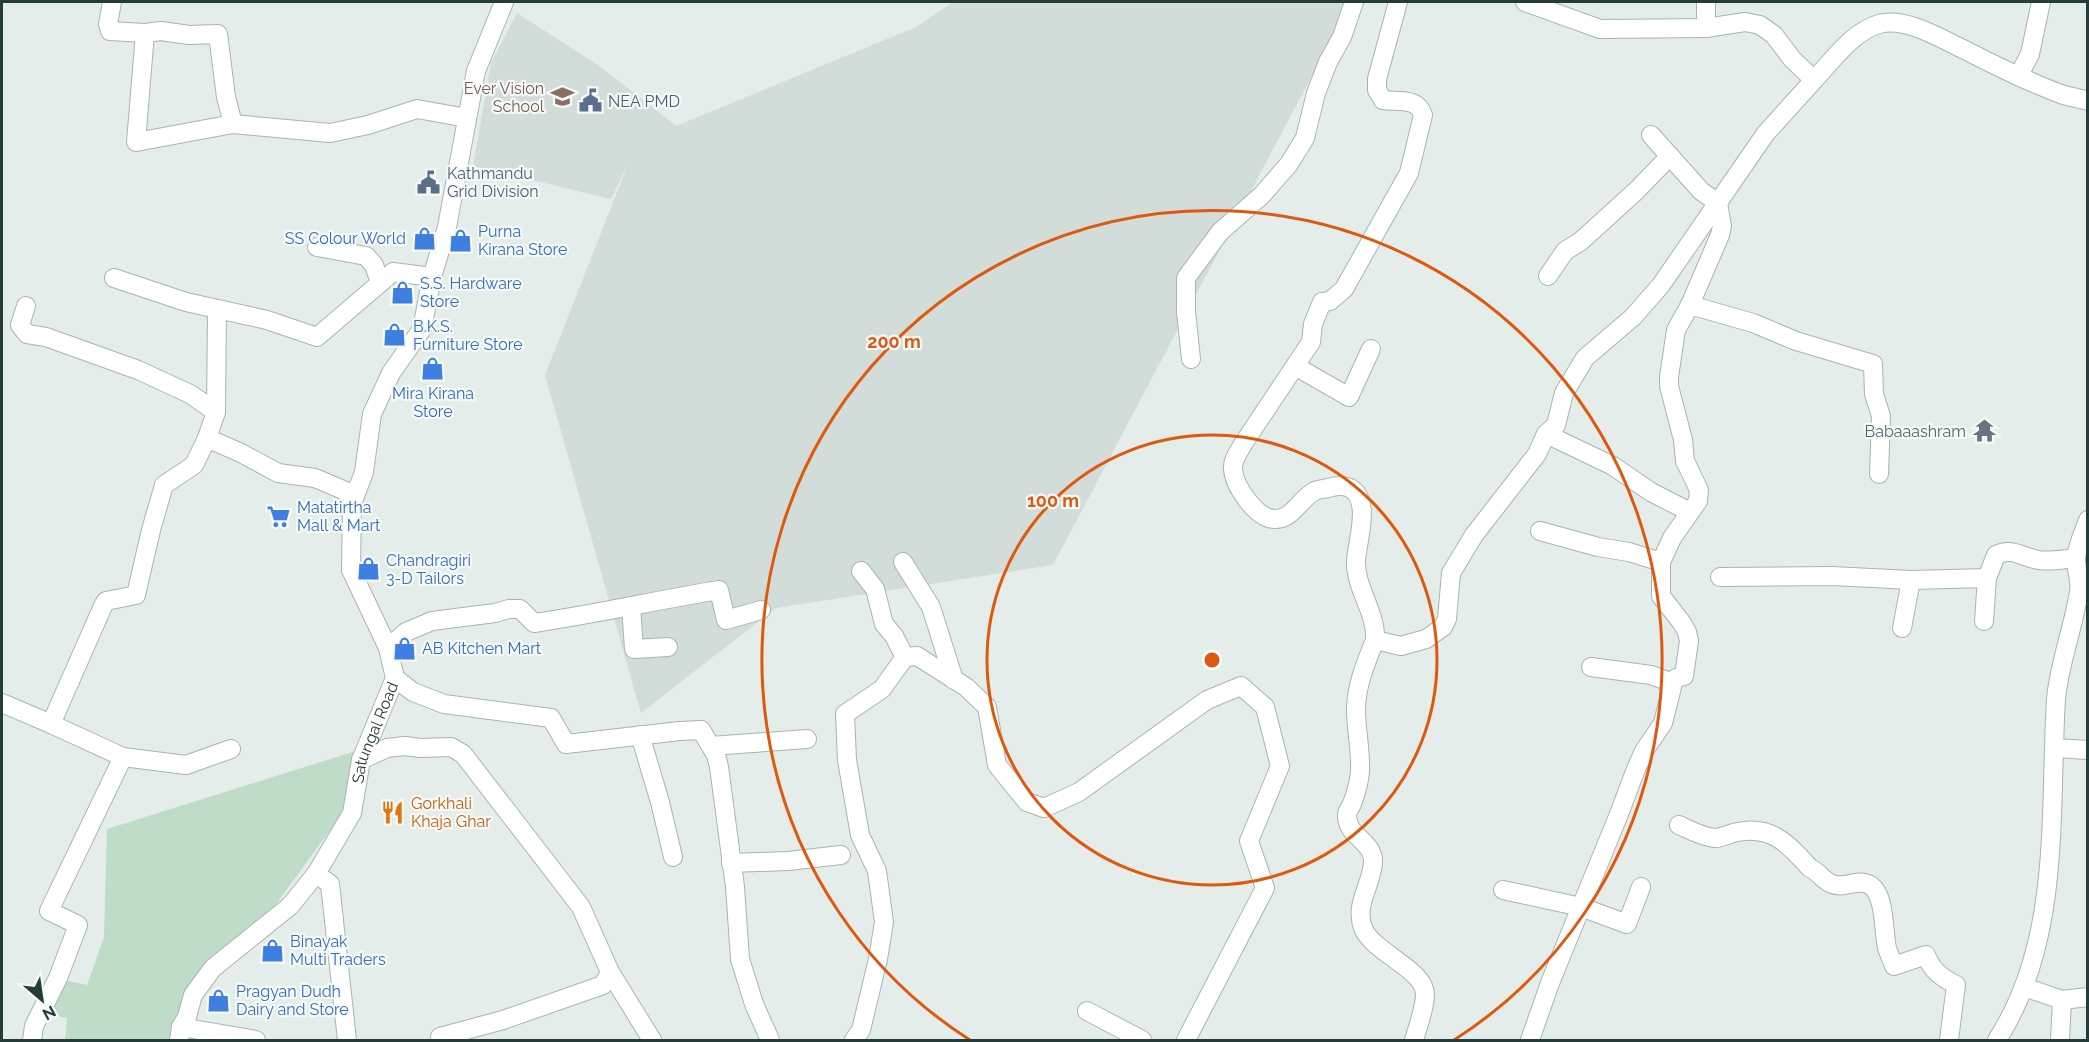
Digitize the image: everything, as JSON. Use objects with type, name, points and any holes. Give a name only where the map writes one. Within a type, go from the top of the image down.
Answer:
[{"type":"street","points":[[112,2],[108,24],[110,31],[145,33],[161,31],[189,35],[218,34],[226,97],[233,124]]},
{"type":"street","name":"Satungal Road","points":[[180,1034],[193,995],[213,968],[290,906],[316,873],[352,813],[361,760],[395,678],[388,648],[351,570],[352,504],[364,472],[372,414],[391,373],[422,329],[432,277],[447,227],[476,71],[504,2]]},
{"type":"street","points":[[1191,359],[1186,311],[1186,278],[1220,232],[1262,195],[1289,164],[1305,138],[1316,93],[1328,62],[1342,37],[1354,2]]},
{"type":"street","points":[[1398,2],[1377,79],[1377,90],[1383,100],[1414,102],[1420,107],[1423,115],[1408,173],[1344,289],[1330,301],[1322,302],[1313,324],[1311,342],[1243,444],[1234,460],[1233,471],[1247,502],[1264,516],[1274,519],[1284,518],[1314,491],[1344,486],[1356,492],[1363,508],[1356,564],[1361,587],[1376,629],[1375,640],[1357,692],[1360,764],[1355,792],[1347,816],[1351,828],[1372,852],[1373,862],[1367,888],[1361,901],[1360,918],[1363,927],[1386,954],[1411,971],[1424,987],[1425,995],[1414,1041]]},
{"type":"street","points":[[1524,2],[1600,29],[1706,28],[1745,22],[1760,25],[1774,35],[1792,59],[1814,80]]},
{"type":"street","points":[[1706,2],[1706,28]]},
{"type":"street","points":[[2019,75],[2030,54],[2041,2]]},
{"type":"street","points":[[1375,640],[1401,646],[1426,639],[1443,627],[1447,619],[1451,573],[1474,535],[1537,454],[1546,434],[1556,425],[1564,393],[1585,358],[1633,317],[1661,285],[1766,133],[1847,45],[1863,31],[1881,23],[1927,31],[2062,94],[2088,100]]},
{"type":"street","points":[[145,33],[136,142],[233,124],[330,133],[368,125],[417,109],[467,118]]},
{"type":"street","points":[[1530,1041],[1546,993],[1636,768],[1644,751],[1664,723],[1673,683],[1676,678],[1684,676],[1689,641],[1682,622],[1661,596],[1661,562],[1671,538],[1698,501],[1699,490],[1685,461],[1683,440],[1669,386],[1670,367],[1676,330],[1690,305],[1722,226],[1718,203],[1701,191],[1651,135]]},
{"type":"street","points":[[1548,276],[1565,252],[1581,241],[1636,191],[1670,156]]},
{"type":"street","points":[[317,247],[366,256],[374,265],[381,283]]},
{"type":"street","points":[[114,278],[186,302],[267,321],[317,337],[393,272],[432,277]]},
{"type":"street","points":[[1690,305],[1753,323],[1796,341],[1873,364],[1874,394],[1881,416],[1879,474]]},
{"type":"street","points":[[26,306],[20,325],[27,334],[46,337],[138,370],[189,394],[216,412]]},
{"type":"street","points":[[51,724],[106,601],[136,596],[164,485],[194,465],[207,438],[216,412],[217,310]]},
{"type":"street","points":[[1295,366],[1349,397],[1371,349]]},
{"type":"street","points":[[1546,434],[1613,466],[1651,492],[1690,512]]},
{"type":"street","points":[[207,438],[279,473],[315,478],[355,495]]},
{"type":"street","points":[[1997,1041],[2024,987],[2040,927],[2048,881],[2056,696],[2080,589],[2076,558],[2088,520]]},
{"type":"street","points":[[1540,531],[1661,562]]},
{"type":"street","points":[[1984,621],[1987,578],[1996,555],[2004,551],[2038,560],[2076,558]]},
{"type":"street","points":[[903,562],[931,607],[954,680]]},
{"type":"street","points":[[861,571],[875,589],[884,624],[894,636],[905,657]]},
{"type":"street","points":[[1720,577],[1832,576],[1911,580],[1987,578]]},
{"type":"street","points":[[1902,628],[1911,580]]},
{"type":"street","points":[[388,648],[406,632],[432,621],[509,609],[520,609],[534,623],[603,613],[718,590],[726,620],[761,610]]},
{"type":"street","points":[[631,606],[634,649],[668,647]]},
{"type":"street","points":[[854,1041],[861,1030],[878,959],[884,922],[877,872],[860,835],[847,759],[845,714],[882,689],[905,657],[917,656],[966,687],[987,707],[997,765],[1027,802],[1044,808],[1079,792],[1207,700],[1241,686],[1265,707],[1280,766],[1249,841],[1266,888],[1186,1041]]},
{"type":"street","points":[[1591,667],[1651,675],[1673,683]]},
{"type":"street","points":[[395,678],[413,692],[444,704],[551,718],[566,744],[701,730],[719,766],[740,959],[754,1004],[770,1041]]},
{"type":"street","points":[[2,703],[123,757],[186,765],[231,749]]},
{"type":"street","points":[[640,735],[660,802],[673,857]]},
{"type":"street","points":[[711,746],[807,739]]},
{"type":"street","points":[[361,760],[387,748],[405,746],[451,747],[463,754],[581,907],[610,972],[652,1041]]},
{"type":"street","points":[[2055,748],[2088,750]]},
{"type":"street","points":[[32,1041],[34,1026],[58,978],[78,925],[49,911],[123,757]]},
{"type":"street","points":[[1679,825],[1708,837],[1718,838],[1756,830],[1772,835],[1786,841],[1810,868],[1831,884],[1862,882],[1871,885],[1877,892],[1882,905],[1887,951],[1894,966],[1926,955],[1938,976],[1956,985],[1949,1041]]},
{"type":"street","points":[[731,862],[788,861],[841,855]]},
{"type":"street","points":[[316,873],[330,884],[347,1041]]},
{"type":"street","points":[[1503,890],[1581,907],[1627,924],[1641,887]]},
{"type":"street","points":[[440,1037],[502,1020],[603,986],[610,972]]},
{"type":"street","points":[[2024,987],[2062,999],[2088,997]]},
{"type":"street","points":[[2060,1041],[2062,999]]},
{"type":"street","points":[[1087,1011],[1142,1041]]},
{"type":"street","points":[[180,1034],[256,1041]]},
{"type":"shaded area","points":[[953,2],[1351,2],[1053,565],[776,608],[641,713],[545,375],[629,162],[611,199],[473,166],[491,63],[517,13],[601,67],[676,126],[916,27]]},
{"type":"green space","points":[[362,749],[344,811],[263,922],[186,990],[174,1040],[65,1040],[67,1018],[45,1014],[64,980],[87,985],[104,937],[107,829]]},
{"type":"place","name":"Ever Vision School","points":[[562,97]]},
{"type":"place","name":"NEA PMD","points":[[590,101]]},
{"type":"place","name":"Kathmandu Grid Division","points":[[429,182]]},
{"type":"place","name":"SS Colour World","points":[[424,238]]},
{"type":"place","name":"Purna Kirana Store","points":[[460,240]]},
{"type":"place","name":"S.S. Hardware Store","points":[[402,292]]},
{"type":"place","name":"B.K.S. Furniture Store","points":[[395,335]]},
{"type":"place","name":"Mira Kirana Store","points":[[433,368]]},
{"type":"place","name":"Babaaashram","points":[[1984,431]]},
{"type":"place","name":"Matatirtha Mall & Mart","points":[[279,516]]},
{"type":"place","name":"Chandragiri 3-D Tailors","points":[[368,569]]},
{"type":"place","name":"AB Kitchen Mart","points":[[404,648]]},
{"type":"place","name":"Gorkhali Khaja Ghar","points":[[393,812]]},
{"type":"place","name":"Binayak Multi Traders","points":[[272,950]]},
{"type":"place","name":"Pragyan Dudh Dairy and Store","points":[[218,1000]]}]
